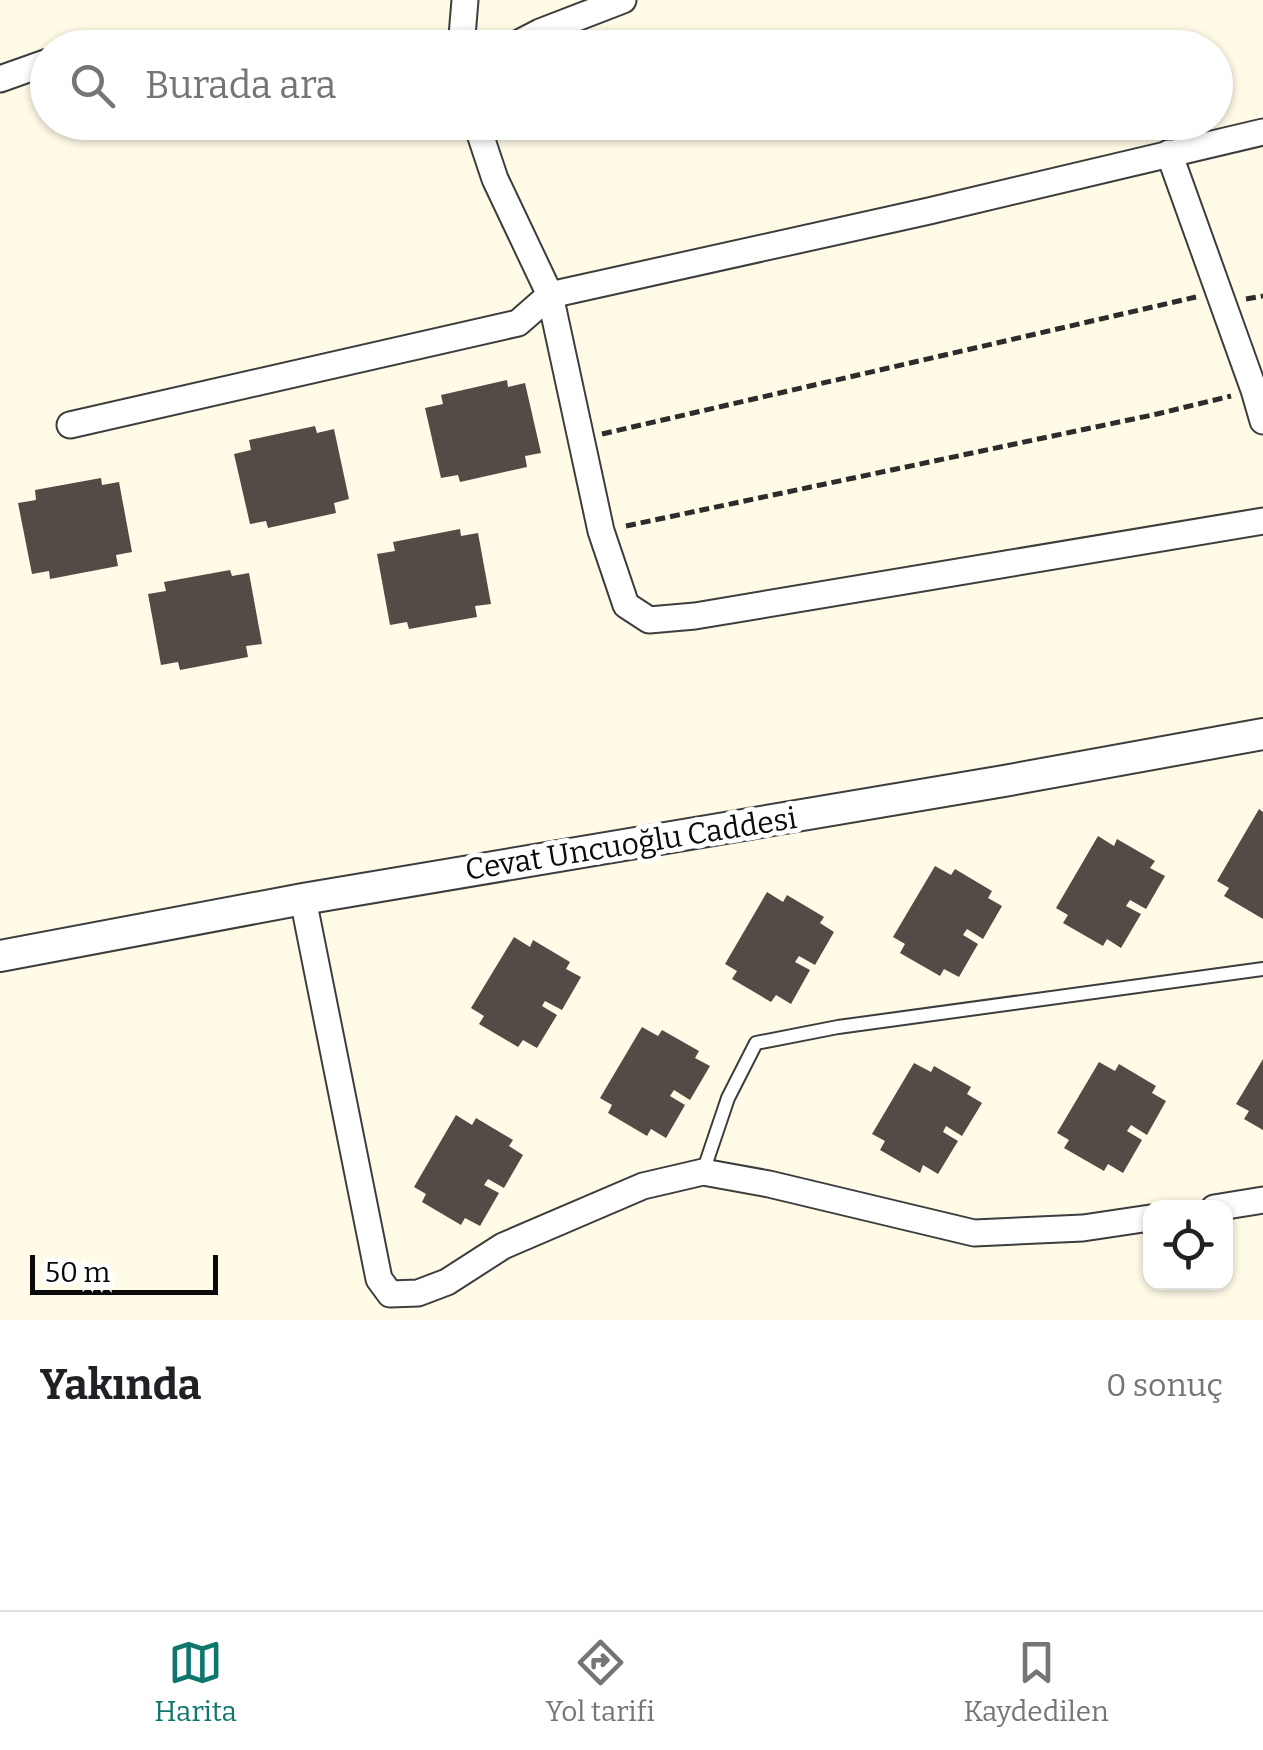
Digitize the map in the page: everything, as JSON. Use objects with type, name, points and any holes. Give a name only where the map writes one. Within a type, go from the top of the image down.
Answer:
[{"type":"street","points":[[463,30],[466,0]]},
{"type":"street","points":[[545,30],[623,0]]},
{"type":"street","points":[[0,79],[30,68]]},
{"type":"street","points":[[1233,139],[1263,132]]},
{"type":"street","points":[[482,140],[494,179],[550,295],[601,531],[626,605],[649,620],[695,616],[1263,522]]},
{"type":"street","points":[[70,426],[518,323],[550,295],[929,212],[1227,140]]},
{"type":"street","points":[[1169,153],[1263,422]]},
{"type":"street","name":"Cevat Uncuoğlu Caddesi","points":[[0,956],[303,898],[1004,782],[1263,734]]},
{"type":"street","points":[[303,898],[379,1279],[390,1294],[418,1294],[447,1282],[504,1246],[642,1186],[703,1172],[974,1233],[1082,1228],[1143,1219]]},
{"type":"street","points":[[1233,1205],[1263,1200]]},
{"type":"lane","points":[[703,1172],[728,1098],[756,1043],[838,1027],[1263,969]]},
{"type":"path","points":[[580,439],[1218,292]]},
{"type":"path","points":[[601,531],[1254,390]]},
{"type":"building","points":[[507,380],[508,387],[525,383],[541,453],[525,456],[527,467],[460,482],[458,475],[441,478],[425,408],[443,404],[441,395]]},
{"type":"building","points":[[315,426],[317,433],[334,429],[349,499],[334,503],[336,513],[268,528],[266,521],[250,524],[234,454],[251,450],[249,440]]},
{"type":"building","points":[[101,478],[102,485],[119,482],[132,552],[116,555],[118,566],[50,579],[49,571],[32,574],[18,503],[36,500],[35,490]]},
{"type":"building","points":[[460,529],[461,536],[478,533],[491,604],[475,606],[477,617],[409,629],[407,622],[390,625],[377,554],[395,551],[393,542]]},
{"type":"building","points":[[230,570],[232,576],[249,573],[262,644],[246,646],[248,657],[180,670],[178,662],[161,665],[148,594],[166,591],[164,582]]},
{"type":"building","points":[[1259,809],[1263,812],[1263,919],[1224,896],[1229,888],[1217,881]]},
{"type":"building","points":[[1098,836],[1114,846],[1117,839],[1155,861],[1150,868],[1165,876],[1146,909],[1130,900],[1126,906],[1141,914],[1121,948],[1107,939],[1103,946],[1063,923],[1068,915],[1056,908]]},
{"type":"building","points":[[935,866],[951,875],[955,869],[992,891],[988,898],[1002,906],[983,939],[967,929],[963,935],[978,944],[959,977],[944,969],[940,976],[900,953],[905,944],[893,937]]},
{"type":"building","points":[[767,892],[783,902],[787,895],[824,917],[820,923],[834,932],[815,965],[799,956],[795,962],[810,970],[791,1004],[776,995],[771,1002],[732,979],[737,971],[725,964]]},
{"type":"building","points":[[514,937],[530,947],[533,940],[570,962],[566,969],[581,977],[562,1010],[545,1001],[542,1006],[557,1015],[537,1048],[523,1040],[518,1047],[479,1024],[484,1016],[471,1008]]},
{"type":"building","points":[[642,1027],[658,1036],[662,1030],[699,1051],[695,1058],[710,1066],[690,1100],[674,1090],[670,1096],[685,1105],[666,1138],[651,1129],[647,1136],[608,1113],[612,1105],[600,1098]]},
{"type":"building","points":[[1263,1059],[1263,1130],[1244,1119],[1249,1111],[1236,1104]]},
{"type":"building","points":[[1099,1062],[1115,1071],[1119,1064],[1156,1086],[1152,1093],[1166,1101],[1147,1135],[1131,1125],[1127,1131],[1142,1140],[1123,1173],[1108,1164],[1104,1171],[1064,1148],[1069,1140],[1057,1133]]},
{"type":"building","points":[[914,1063],[931,1072],[934,1066],[971,1087],[967,1094],[982,1103],[962,1136],[946,1126],[943,1132],[958,1141],[938,1174],[923,1165],[920,1173],[880,1150],[885,1141],[872,1134]]},
{"type":"building","points":[[456,1115],[472,1125],[476,1118],[513,1140],[509,1146],[523,1155],[504,1188],[488,1179],[484,1185],[499,1193],[480,1226],[465,1218],[461,1225],[422,1202],[426,1194],[414,1187]]}]
